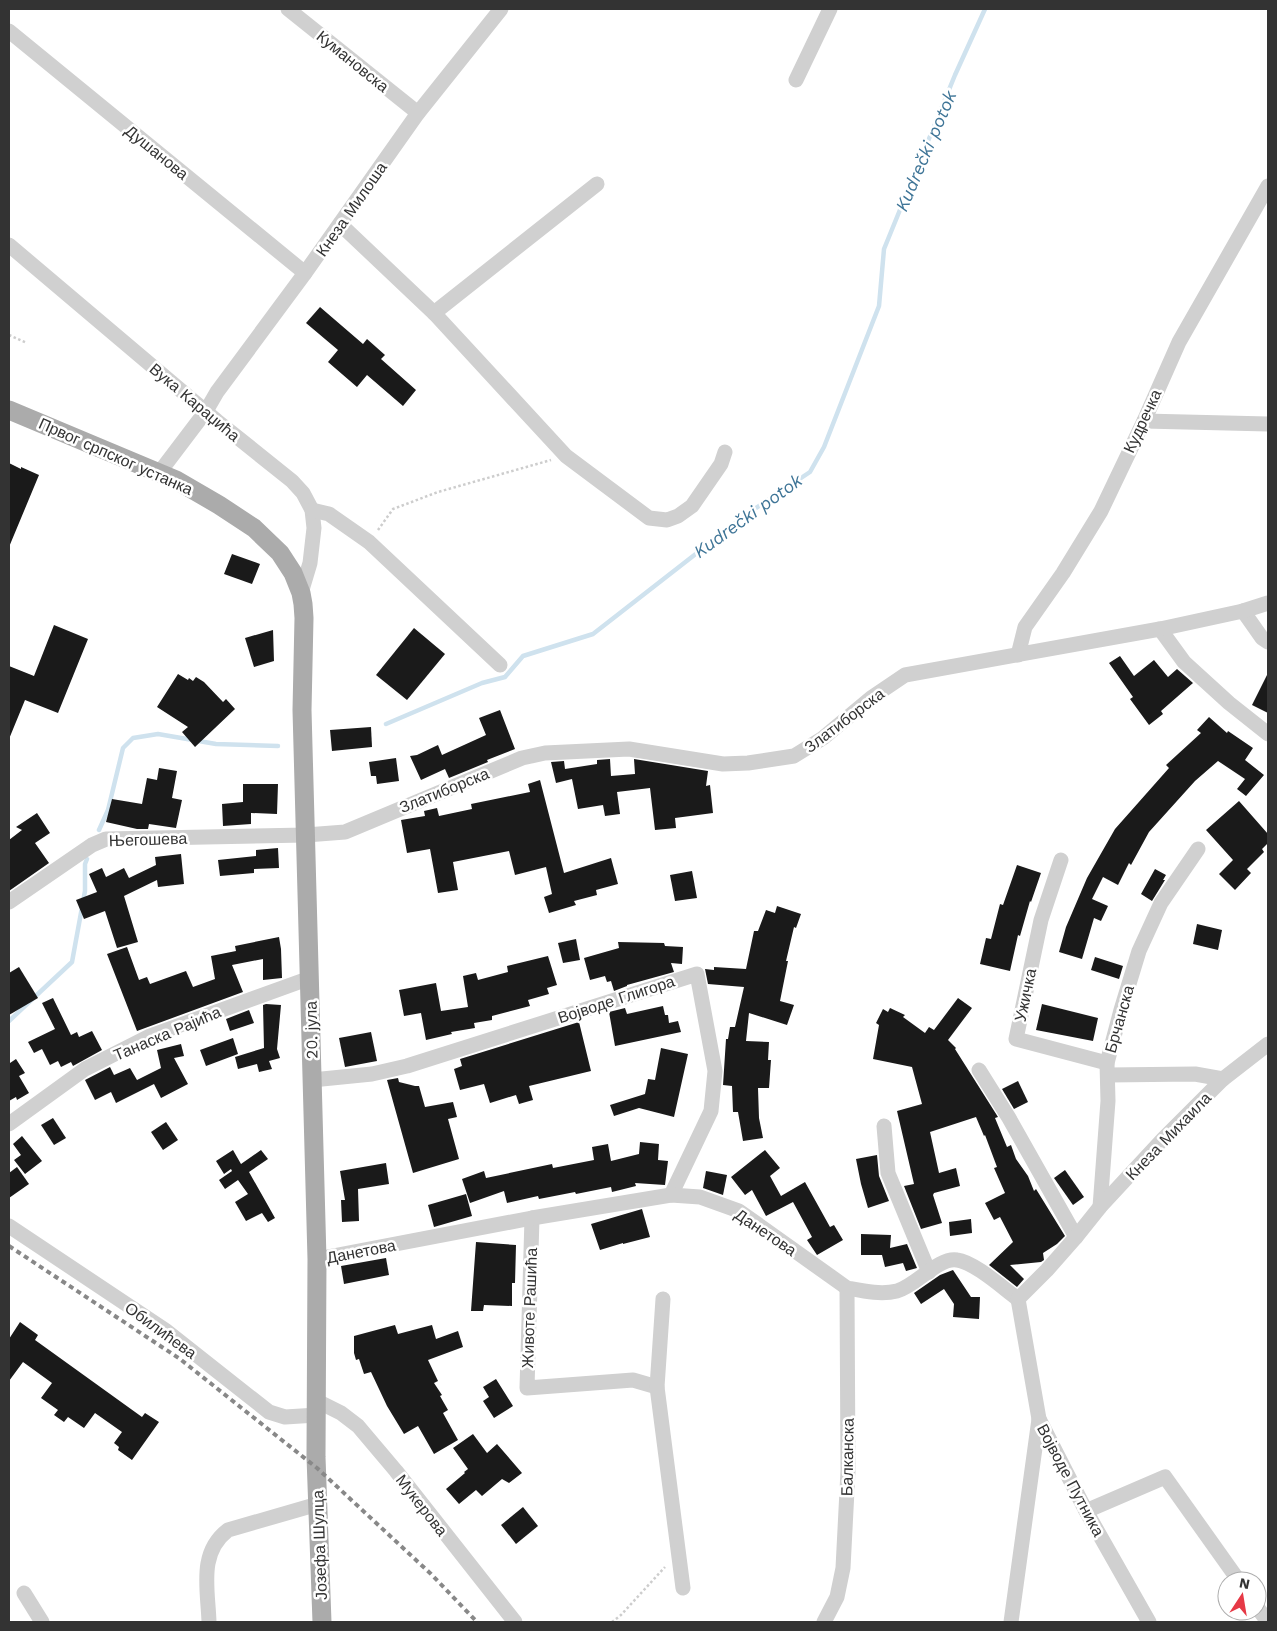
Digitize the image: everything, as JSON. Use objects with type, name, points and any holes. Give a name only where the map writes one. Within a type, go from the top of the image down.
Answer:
[{"type":"main road","name":"Првог српског устанка","points":[[9,410],[176,480],[219,505],[265,538],[286,561],[301,593]]},
{"type":"main road","name":"20. јула","points":[[301,593],[304,618],[302,710],[317,1259],[317,1468]]},
{"type":"main road","name":"Јозефа Шулца","points":[[317,1468],[322,1622]]},
{"type":"street","name":"Кумановска","points":[[288,9],[418,113]]},
{"type":"street","name":"Кнеза Милоша","points":[[159,473],[206,411],[217,392],[305,273],[418,113],[501,9]]},
{"type":"street","points":[[796,80],[830,9]]},
{"type":"street","name":"Душанова","points":[[9,31],[305,273]]},
{"type":"street","points":[[434,314],[597,184]]},
{"type":"street","name":"Кудречка","points":[[1018,655],[1025,627],[1063,573],[1101,510],[1144,421],[1179,342],[1268,186]]},
{"type":"street","points":[[340,224],[434,314],[566,456],[649,518],[667,520],[678,516],[692,506],[721,464],[725,452]]},
{"type":"street","name":"Вука Караџића","points":[[9,245],[292,481],[303,493],[312,510],[314,528],[313,549],[301,593]]},
{"type":"street","points":[[1144,421],[1268,424]]},
{"type":"street","points":[[312,510],[329,514],[369,542],[500,665]]},
{"type":"street","name":"Златиборска","points":[[306,835],[345,832],[522,758],[545,753],[629,749],[723,764],[748,764],[794,756],[823,738],[871,698],[905,675],[1160,629],[1268,604]]},
{"type":"street","points":[[1243,611],[1262,638],[1268,642]]},
{"type":"street","points":[[1160,629],[1184,662],[1229,703],[1268,734]]},
{"type":"street","name":"Његошева","points":[[9,902],[92,845],[106,839],[306,835]]},
{"type":"street","name":"Брчанска","points":[[1100,1207],[1108,1101],[1107,1069],[1139,951],[1161,902],[1198,849]]},
{"type":"street","name":"Ужичка","points":[[1062,860],[1041,920],[1016,1039],[1107,1069]]},
{"type":"street","name":"Војводе Глигора","points":[[312,1080],[372,1074],[407,1066],[696,974],[715,1070],[711,1111],[671,1195]]},
{"type":"street","name":"Танаска Рајића","points":[[9,1124],[85,1069],[150,1036],[310,978]]},
{"type":"street","name":"Кнеза Михаила","points":[[1076,1237],[1100,1207],[1163,1139],[1223,1079],[1268,1044]]},
{"type":"street","points":[[1107,1069],[1195,1074],[1223,1079]]},
{"type":"street","points":[[979,1070],[1009,1118],[1076,1237],[1047,1270],[1018,1298]]},
{"type":"street","points":[[884,1126],[888,1173],[929,1272]]},
{"type":"street","name":"Данетова","points":[[317,1259],[532,1218],[671,1195],[700,1197],[739,1211],[847,1288],[866,1292],[898,1291],[943,1262],[956,1260],[969,1264],[1018,1298]]},
{"type":"street","name":"Животе Рашића","points":[[532,1218],[527,1388],[633,1380],[657,1387]]},
{"type":"street","name":"Обилићева","points":[[9,1226],[165,1330],[269,1412],[285,1417],[317,1408]]},
{"type":"street","name":"Балканска","points":[[824,1622],[837,1597],[843,1568],[848,1472],[847,1288]]},
{"type":"street","name":"Војводе Путника","points":[[1018,1298],[1039,1419],[1086,1511],[1149,1622]]},
{"type":"street","points":[[663,1299],[657,1387],[683,1588]]},
{"type":"street","name":"Мукерова","points":[[317,1408],[341,1413],[358,1426],[396,1471],[515,1622]]},
{"type":"street","points":[[1010,1622],[1039,1419]]},
{"type":"street","points":[[1086,1511],[1165,1477],[1232,1571]]},
{"type":"street","points":[[209,1622],[207,1567],[210,1552],[217,1539],[228,1530],[318,1504]]},
{"type":"street","points":[[24,1593],[42,1622]]},
{"type":"path","points":[[9,336],[27,343]]},
{"type":"path","points":[[369,542],[393,509],[448,489],[566,456]]},
{"type":"path","points":[[612,1622],[621,1616],[678,1554]]},
{"type":"building","points":[[320,307],[363,344],[367,339],[385,355],[381,359],[416,390],[403,406],[367,375],[357,387],[328,362],[338,350],[306,323]]},
{"type":"building","points":[[9,463],[39,475],[9,547]]},
{"type":"building","points":[[232,554],[260,564],[252,584],[224,574]]},
{"type":"building","points":[[54,625],[88,639],[58,713],[25,700],[9,739],[9,666],[34,676]]},
{"type":"building","points":[[414,628],[445,654],[407,700],[376,675]]},
{"type":"building","points":[[273,630],[274,661],[254,667],[245,638]]},
{"type":"building","points":[[1120,656],[1134,676],[1154,660],[1168,677],[1177,669],[1193,683],[1161,711],[1163,714],[1149,725],[1130,699],[1133,697],[1109,663]]},
{"type":"building","points":[[1268,673],[1268,713],[1252,705]]},
{"type":"building","points":[[178,674],[193,681],[196,677],[204,682],[223,702],[226,699],[235,709],[195,747],[182,732],[188,727],[157,707]]},
{"type":"building","points":[[500,710],[515,749],[449,778],[445,769],[421,780],[410,756],[417,755],[438,745],[442,755],[486,735],[479,718]]},
{"type":"building","points":[[1209,717],[1227,733],[1228,731],[1253,748],[1245,760],[1264,775],[1246,796],[1237,789],[1245,779],[1218,761],[1195,781],[1149,832],[1131,865],[1129,863],[1118,885],[1103,877],[1092,899],[1108,906],[1101,921],[1094,918],[1082,959],[1059,952],[1066,927],[1087,878],[1115,829],[1169,768],[1166,765],[1201,733],[1197,730]]},
{"type":"building","points":[[371,727],[372,747],[332,751],[330,730]]},
{"type":"building","points":[[396,758],[399,781],[377,784],[376,776],[371,776],[369,762]]},
{"type":"building","points":[[610,759],[611,776],[635,774],[634,759],[708,771],[706,786],[710,785],[713,813],[675,818],[676,828],[655,830],[650,788],[617,792],[620,814],[605,816],[603,805],[578,809],[572,779],[556,783],[551,762],[564,761],[565,769],[597,764],[597,760]]},
{"type":"building","points":[[159,768],[177,771],[172,798],[182,800],[176,828],[149,824],[148,829],[137,829],[106,822],[112,799],[142,804],[147,778],[157,780]]},
{"type":"building","points":[[540,780],[564,873],[611,858],[618,884],[596,890],[597,895],[574,901],[576,905],[549,913],[544,897],[552,894],[546,867],[515,875],[509,851],[453,862],[458,890],[438,893],[430,849],[407,853],[401,820],[425,816],[424,811],[437,808],[439,816],[472,809],[471,804],[530,792],[528,784]]},
{"type":"building","points":[[243,784],[278,784],[277,814],[251,813],[251,824],[223,826],[222,804],[243,802]]},
{"type":"building","points":[[1239,801],[1268,834],[1268,843],[1262,849],[1264,852],[1247,869],[1251,873],[1235,890],[1219,874],[1233,860],[1206,830]]},
{"type":"building","points":[[37,813],[50,833],[35,843],[49,863],[9,891],[9,840],[22,830],[16,827]]},
{"type":"building","points":[[278,848],[279,868],[254,869],[254,873],[220,876],[218,860],[256,856],[256,850]]},
{"type":"building","points":[[181,854],[184,884],[158,887],[157,880],[124,896],[138,942],[117,948],[105,911],[84,919],[76,900],[97,892],[89,874],[102,868],[106,877],[124,868],[129,878],[156,865],[155,857]]},
{"type":"building","points":[[1017,865],[1041,873],[1030,901],[1020,936],[1018,935],[1010,971],[980,964],[986,938],[991,939],[1000,904],[1003,905]]},
{"type":"building","points":[[1155,869],[1166,875],[1152,901],[1141,894]]},
{"type":"building","points":[[692,871],[697,898],[675,901],[670,875]]},
{"type":"building","points":[[777,906],[801,914],[796,928],[794,927],[786,961],[788,961],[780,1001],[794,1005],[787,1025],[749,1013],[746,1041],[769,1042],[768,1060],[771,1060],[769,1088],[758,1088],[759,1118],[763,1138],[743,1141],[738,1112],[733,1112],[732,1086],[723,1085],[726,1039],[728,1039],[730,1027],[735,1027],[744,987],[708,984],[705,969],[714,970],[714,967],[746,969],[754,931],[758,931],[766,910],[775,913]]},
{"type":"building","points":[[1197,924],[1222,930],[1218,950],[1193,944]]},
{"type":"building","points":[[279,937],[282,978],[263,980],[263,959],[232,965],[243,992],[137,1031],[107,954],[127,947],[139,980],[147,977],[150,984],[186,971],[193,987],[215,979],[211,956],[236,951],[235,946]]},
{"type":"building","points":[[576,939],[580,960],[563,963],[558,943]]},
{"type":"building","points":[[618,942],[664,943],[665,946],[683,947],[682,964],[671,963],[674,972],[627,985],[614,991],[611,981],[607,982],[605,976],[590,980],[584,958],[619,948]]},
{"type":"building","points":[[548,956],[557,985],[547,988],[549,994],[528,1000],[530,1006],[492,1016],[492,1020],[474,1023],[475,1028],[451,1032],[452,1034],[426,1040],[421,1013],[404,1016],[399,990],[436,983],[441,1011],[468,1007],[463,976],[476,973],[478,980],[508,972],[507,966]]},
{"type":"building","points":[[1095,957],[1123,966],[1119,979],[1091,970]]},
{"type":"building","points":[[19,967],[38,998],[9,1015],[9,973]]},
{"type":"building","points":[[53,998],[71,1035],[77,1032],[79,1037],[92,1031],[102,1050],[73,1066],[71,1062],[61,1067],[58,1061],[50,1065],[42,1049],[34,1053],[28,1042],[55,1029],[42,1003]]},
{"type":"building","points":[[958,998],[972,1008],[948,1040],[956,1048],[998,1117],[995,1118],[1007,1147],[1011,1145],[1016,1159],[1028,1176],[1034,1191],[1036,1189],[1065,1236],[1043,1253],[1044,1260],[1041,1262],[1010,1265],[1024,1279],[1017,1287],[989,1265],[1013,1242],[1000,1217],[994,1220],[985,1203],[1005,1193],[994,1168],[997,1167],[985,1135],[976,1117],[930,1132],[939,1173],[956,1168],[960,1186],[934,1193],[942,1223],[921,1229],[904,1186],[914,1184],[897,1111],[922,1104],[912,1067],[873,1059],[879,1025],[876,1023],[883,1009],[888,1012],[890,1008],[905,1015],[903,1017],[925,1033],[929,1027],[934,1030]]},
{"type":"building","points":[[1042,1004],[1098,1018],[1093,1041],[1036,1030]]},
{"type":"building","points":[[263,1005],[281,1005],[277,1049],[280,1058],[269,1061],[272,1069],[259,1072],[257,1064],[238,1069],[235,1057],[264,1048]]},
{"type":"building","points":[[663,1006],[665,1015],[668,1015],[669,1023],[678,1021],[681,1032],[615,1046],[609,1012],[625,1008],[627,1014]]},
{"type":"building","points":[[249,1010],[254,1023],[230,1031],[226,1019]]},
{"type":"building","points":[[579,1022],[591,1071],[529,1086],[533,1100],[519,1104],[516,1095],[490,1103],[484,1084],[460,1090],[454,1069],[462,1066],[460,1059]]},
{"type":"building","points":[[371,1032],[377,1061],[345,1067],[339,1038]]},
{"type":"building","points":[[233,1038],[238,1054],[206,1066],[200,1050]]},
{"type":"building","points":[[181,1044],[184,1056],[174,1058],[188,1084],[161,1098],[154,1084],[116,1103],[111,1092],[95,1100],[85,1080],[110,1067],[114,1075],[130,1068],[137,1080],[161,1068],[157,1050]]},
{"type":"building","points":[[661,1048],[688,1054],[674,1117],[639,1108],[614,1116],[610,1105],[645,1094],[648,1079],[655,1080]]},
{"type":"building","points":[[16,1059],[25,1073],[19,1076],[29,1093],[17,1100],[16,1097],[9,1101],[9,1060],[10,1063]]},
{"type":"building","points":[[398,1078],[399,1082],[419,1086],[425,1107],[453,1102],[457,1117],[448,1119],[459,1159],[413,1173],[387,1080]]},
{"type":"building","points":[[1018,1081],[1028,1102],[1014,1109],[1002,1089]]},
{"type":"building","points":[[53,1118],[66,1138],[54,1145],[41,1125]]},
{"type":"building","points":[[166,1122],[178,1140],[163,1150],[151,1132]]},
{"type":"building","points":[[22,1136],[42,1161],[25,1174],[14,1160],[21,1155],[13,1144]]},
{"type":"building","points":[[640,1142],[659,1144],[658,1160],[668,1161],[665,1185],[635,1183],[636,1186],[612,1192],[611,1187],[539,1199],[538,1196],[507,1203],[504,1191],[470,1203],[462,1179],[484,1171],[486,1178],[552,1164],[553,1168],[594,1160],[592,1147],[608,1144],[611,1161],[639,1154]]},
{"type":"building","points":[[233,1150],[241,1164],[261,1150],[268,1159],[249,1172],[275,1218],[268,1222],[262,1213],[246,1221],[235,1202],[248,1194],[238,1180],[225,1189],[219,1180],[232,1171],[231,1169],[224,1174],[216,1161]]},
{"type":"building","points":[[765,1150],[780,1168],[770,1176],[781,1196],[805,1182],[830,1227],[834,1225],[843,1240],[817,1255],[807,1240],[812,1237],[793,1202],[766,1216],[752,1190],[745,1195],[731,1177]]},
{"type":"building","points":[[877,1155],[879,1176],[889,1201],[868,1208],[856,1159]]},
{"type":"building","points":[[386,1163],[389,1184],[358,1189],[359,1221],[342,1222],[341,1200],[345,1200],[340,1171]]},
{"type":"building","points":[[17,1167],[29,1184],[9,1198],[9,1173]]},
{"type":"building","points":[[1065,1170],[1084,1197],[1073,1205],[1054,1178]]},
{"type":"building","points":[[706,1171],[727,1175],[723,1195],[703,1188]]},
{"type":"building","points":[[466,1194],[472,1216],[434,1227],[428,1205]]},
{"type":"building","points":[[642,1209],[650,1237],[600,1250],[591,1224]]},
{"type":"building","points":[[971,1219],[972,1233],[950,1236],[949,1222]]},
{"type":"building","points":[[861,1234],[891,1235],[890,1248],[907,1244],[917,1268],[906,1271],[903,1263],[885,1267],[882,1255],[861,1255]]},
{"type":"building","points":[[476,1242],[516,1245],[515,1283],[512,1283],[512,1306],[484,1305],[483,1311],[471,1311]]},
{"type":"building","points":[[386,1258],[389,1275],[344,1284],[341,1266]]},
{"type":"building","points":[[953,1270],[971,1297],[980,1297],[979,1319],[953,1317],[954,1304],[944,1289],[921,1304],[914,1293],[940,1275]]},
{"type":"building","points":[[20,1322],[38,1335],[35,1340],[142,1417],[145,1413],[159,1422],[132,1460],[118,1450],[119,1447],[114,1443],[122,1432],[95,1413],[84,1428],[68,1417],[64,1422],[54,1415],[58,1410],[41,1398],[52,1383],[23,1362],[9,1381],[9,1339]]},
{"type":"building","points":[[395,1325],[398,1334],[432,1325],[436,1339],[458,1331],[463,1347],[428,1360],[438,1381],[434,1383],[442,1395],[440,1396],[448,1410],[443,1413],[458,1440],[434,1454],[418,1426],[404,1434],[387,1406],[371,1372],[364,1374],[359,1359],[356,1360],[354,1336]]},
{"type":"building","points":[[496,1379],[513,1406],[494,1418],[483,1401],[489,1397],[483,1387]]},
{"type":"building","points":[[473,1434],[487,1453],[497,1444],[522,1473],[509,1483],[502,1479],[482,1496],[476,1490],[459,1504],[446,1489],[468,1469],[453,1448]]},
{"type":"building","points":[[523,1507],[538,1526],[516,1544],[501,1525]]},
{"type":"waterway","name":"Kudrečki potok","points":[[386,724],[482,683],[505,677],[523,656],[593,634],[747,514],[810,472],[824,447],[879,306],[884,249],[955,75],[985,9]]},
{"type":"waterway","name":"Kudrečki potok","points":[[99,830],[108,810],[123,748],[133,738],[158,734],[216,744],[278,746]]},
{"type":"waterway","name":"Kudrečki potok","points":[[9,1021],[72,962],[85,891],[85,864],[87,859]]},
{"type":"railway","points":[[9,1246],[180,1359],[317,1468],[431,1574],[477,1622]]}]
